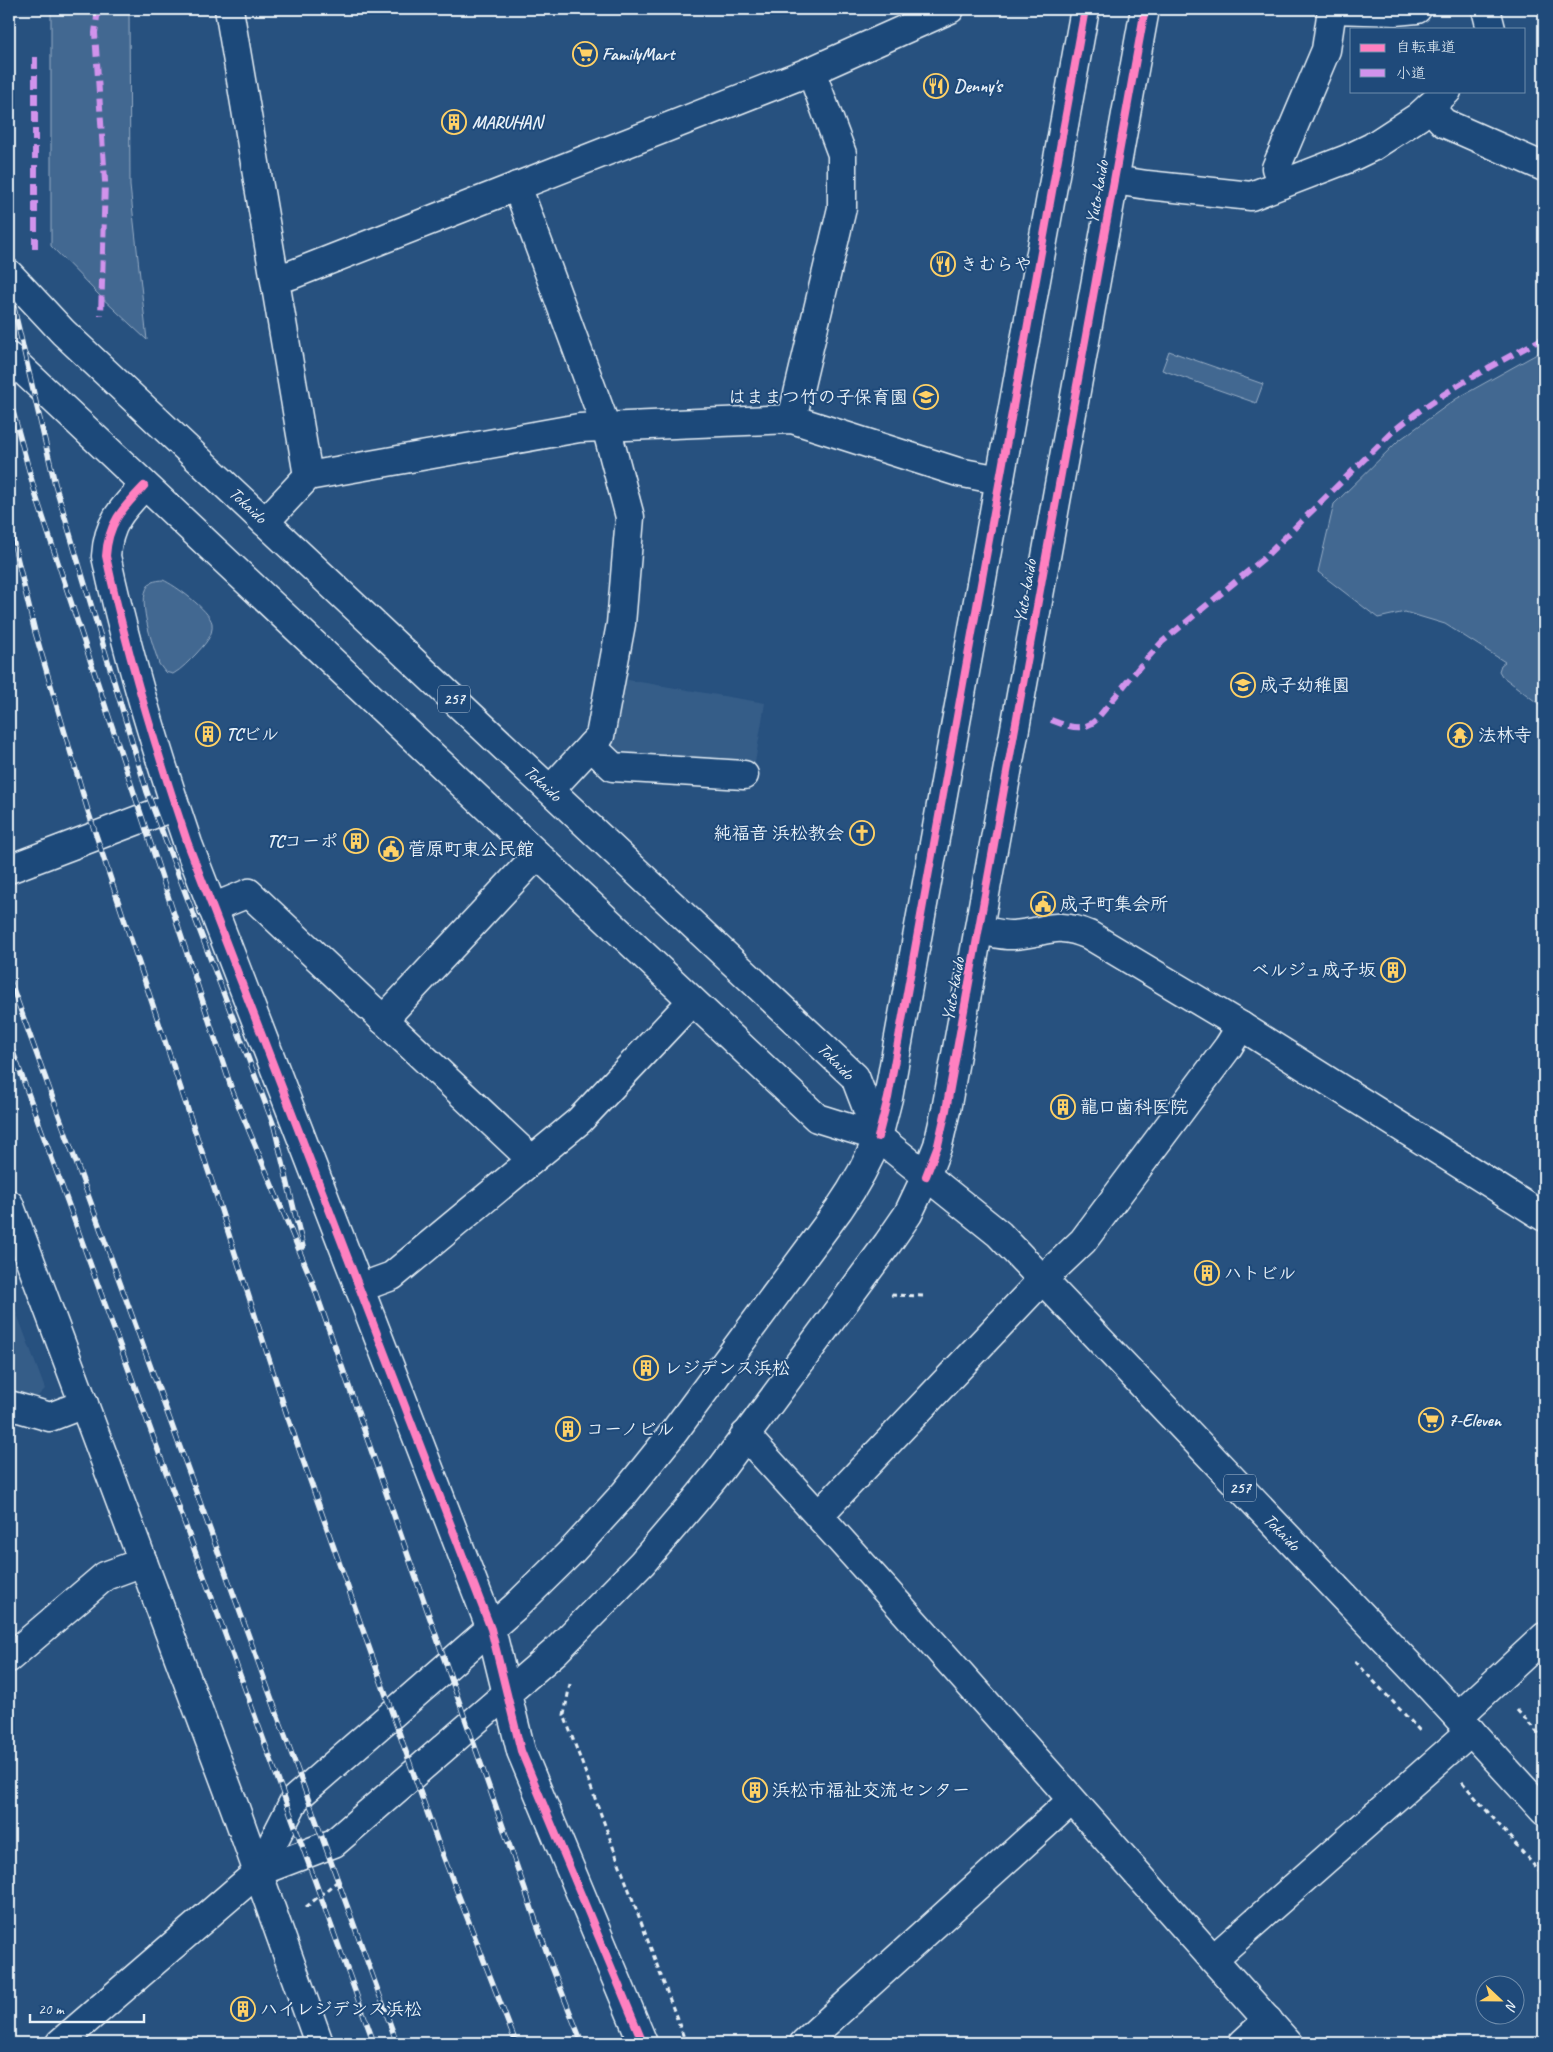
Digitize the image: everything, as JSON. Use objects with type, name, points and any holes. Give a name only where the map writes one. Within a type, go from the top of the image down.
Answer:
[{"type":"main road","points":[[229,9],[308,476]]},
{"type":"main road","points":[[275,277],[291,274],[811,71],[950,9]]},
{"type":"main road","points":[[60,2043],[258,1872],[295,1799],[491,1629],[571,1552],[624,1494],[674,1432],[839,1209],[871,1156],[888,1098],[1085,9]]},
{"type":"main road","name":"Yuto-kaido","points":[[258,1872],[334,1843],[556,1651],[642,1563],[700,1494],[908,1214],[938,1145],[946,1110],[1145,9]]},
{"type":"main road","points":[[1282,184],[1276,168],[1342,9],[1395,11],[1417,9]]},
{"type":"main road","points":[[1486,9],[1491,28]]},
{"type":"main road","points":[[792,419],[842,208],[842,154],[811,71]]},
{"type":"main road","points":[[1114,180],[1250,196],[1347,159],[1396,133],[1438,99],[1444,123],[1544,168]]},
{"type":"main road","points":[[517,186],[606,427],[630,517],[621,624],[600,736],[550,790]]},
{"type":"main road","name":"Tokaido","points":[[9,274],[64,332],[855,1077],[878,1137]]},
{"type":"main road","name":"257","points":[[9,357],[817,1118],[878,1137],[926,1176]]},
{"type":"main road","points":[[266,522],[308,476],[579,428],[792,419],[958,472],[1000,480]]},
{"type":"main road","points":[[144,486],[119,513],[107,541],[106,556],[136,677],[175,806],[212,908],[491,1629],[522,1751],[643,2043]]},
{"type":"main road","points":[[591,746],[613,767],[744,775]]},
{"type":"main road","points":[[9,869],[175,806]]},
{"type":"main road","points":[[383,1020],[537,855]]},
{"type":"main road","points":[[212,908],[249,893],[532,1160]]},
{"type":"main road","points":[[979,930],[1012,935],[1062,927],[1076,930],[1089,936],[1241,1026],[1544,1217]]},
{"type":"main road","points":[[359,1288],[392,1276],[579,1122],[692,1001]]},
{"type":"main road","points":[[819,1515],[1042,1280],[1083,1241],[1228,1047],[1241,1026]]},
{"type":"main road","name":"Tokaido","points":[[926,1176],[999,1234],[1464,1724],[1544,1811]]},
{"type":"main road","points":[[9,1204],[258,1872],[319,2043]]},
{"type":"main road","points":[[9,1405],[50,1417],[84,1404]]},
{"type":"main road","points":[[745,1435],[819,1515],[1071,1801],[1288,2043]]},
{"type":"main road","points":[[9,1658],[105,1576],[143,1562]]},
{"type":"main road","points":[[1213,1959],[1464,1724],[1544,1637]]},
{"type":"main road","points":[[804,2043],[1071,1801]]},
{"type":"main road","points":[[1243,2043],[1268,2020]]},
{"type":"path","points":[[572,1679],[564,1715],[686,2043]]},
{"type":"path","points":[[1513,1706],[1544,1740]]},
{"type":"path","points":[[1458,1777],[1544,1877]]},
{"type":"shaded area","points":[[51,9],[129,9],[130,186],[147,340],[51,246]]},
{"type":"shaded area","points":[[1544,350],[1544,708],[1502,676],[1499,671],[1501,665],[1505,662],[1445,624],[1405,612],[1378,618],[1318,572],[1334,504],[1398,441],[1456,399]]},
{"type":"shaded area","points":[[1169,351],[1263,384],[1256,403],[1162,370]]},
{"type":"shaded area","points":[[163,580],[183,592],[198,605],[212,623],[210,636],[205,644],[185,665],[173,674],[165,672],[159,664],[146,621],[144,597],[147,588],[152,582]]},
{"type":"shaded area","points":[[622,679],[765,703],[752,781],[608,752]]},
{"type":"shaded area","points":[[9,1302],[13,1303],[45,1389],[36,1398],[9,1390]]},
{"type":"railway","points":[[9,287],[55,484],[147,792],[274,1126],[303,1247]]},
{"type":"railway","points":[[9,397],[36,496],[232,1090],[312,1281],[552,1967],[582,2043]]},
{"type":"railway","points":[[9,524],[35,632],[88,811],[213,1185],[286,1412],[437,1840],[516,2043]]},
{"type":"railway","points":[[9,978],[397,2043]]},
{"type":"railway","points":[[9,1041],[374,2043]]},
{"type":"marked path","points":[[98,9],[95,33],[105,181],[101,316]]},
{"type":"marked path","points":[[35,57],[35,249]]},
{"type":"marked path","points":[[1051,720],[1075,727],[1091,724],[1162,642],[1263,559],[1391,433],[1446,393],[1544,338]]},
{"type":"cycle path","points":[[878,1137],[888,1098],[1085,9]]},
{"type":"cycle path","points":[[926,1176],[938,1145],[946,1110],[1145,9]]},
{"type":"cycle path","points":[[144,486],[129,502],[113,525],[107,544],[106,556],[143,702],[165,773],[188,844],[491,1629],[521,1751],[643,2043]]},
{"type":"place","name":"FamilyMart","points":[[585,54]]},
{"type":"place","name":"Denny's","points":[[936,86]]},
{"type":"place","name":"MARUHAN","points":[[454,122]]},
{"type":"place","name":"きむらや","points":[[943,264]]},
{"type":"place","name":"はままつ竹の子保育園","points":[[926,397]]},
{"type":"place","name":"成子幼稚園","points":[[1243,685]]},
{"type":"place","name":"TCビル","points":[[208,734]]},
{"type":"place","name":"法林寺","points":[[1460,735]]},
{"type":"place","name":"純福音 浜松教会","points":[[862,833]]},
{"type":"place","name":"TCコーポ","points":[[356,841]]},
{"type":"place","name":"菅原町東公民館","points":[[391,849]]},
{"type":"place","name":"成子町集会所","points":[[1043,904]]},
{"type":"place","name":"ベルジュ成子坂","points":[[1393,970]]},
{"type":"place","name":"龍口歯科医院","points":[[1063,1107]]},
{"type":"place","name":"ハトビル","points":[[1207,1273]]},
{"type":"place","name":"レジデンス浜松","points":[[646,1368]]},
{"type":"place","name":"7-Eleven","points":[[1431,1420]]},
{"type":"place","name":"コーノビル","points":[[568,1429]]},
{"type":"place","name":"浜松市福祉交流センター","points":[[755,1790]]},
{"type":"place","name":"ハイレジデンス浜松","points":[[243,2009]]}]
